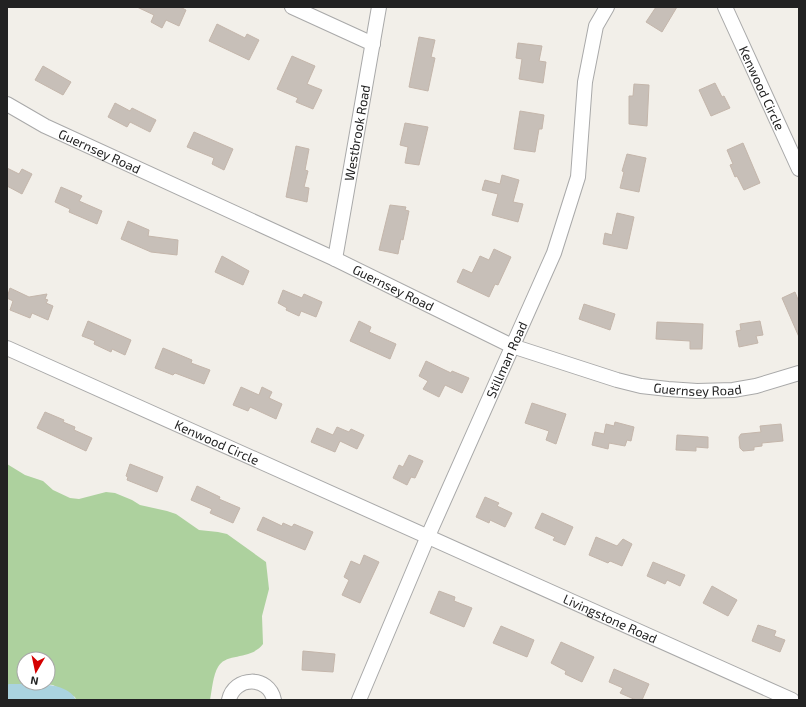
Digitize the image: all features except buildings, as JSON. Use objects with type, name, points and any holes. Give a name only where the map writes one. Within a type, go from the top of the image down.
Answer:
[{"type":"street","points":[[292,7],[373,44]]},
{"type":"street","name":"Westbrook Road","points":[[335,259],[379,7]]},
{"type":"street","name":"Stillman Road","points":[[359,700],[428,536],[554,254],[578,177],[585,82],[596,26],[607,7]]},
{"type":"street","name":"Kenwood Circle","points":[[725,7],[799,169]]},
{"type":"street","name":"Guernsey Road","points":[[7,104],[45,126],[335,259],[512,346],[617,380],[640,386],[668,390],[733,390],[756,386],[799,373]]},
{"type":"street","name":"Kenwood Circle","points":[[7,348],[428,536]]},
{"type":"street","name":"Livingstone Road","points":[[428,536],[792,700]]},
{"type":"street","points":[[229,700],[232,691],[237,686],[250,681],[264,684],[270,689],[274,700]]},
{"type":"green space","points":[[7,464],[25,475],[43,481],[53,490],[70,498],[79,499],[106,492],[115,493],[140,505],[176,514],[199,530],[227,534],[266,562],[269,589],[262,616],[263,644],[252,653],[227,659],[222,662],[215,674],[210,700],[76,700],[75,697],[56,687],[56,651],[16,651],[16,685],[7,685]]},
{"type":"water","points":[[16,684],[16,691],[56,691],[56,686],[64,689],[76,700],[7,700],[7,685]]}]
